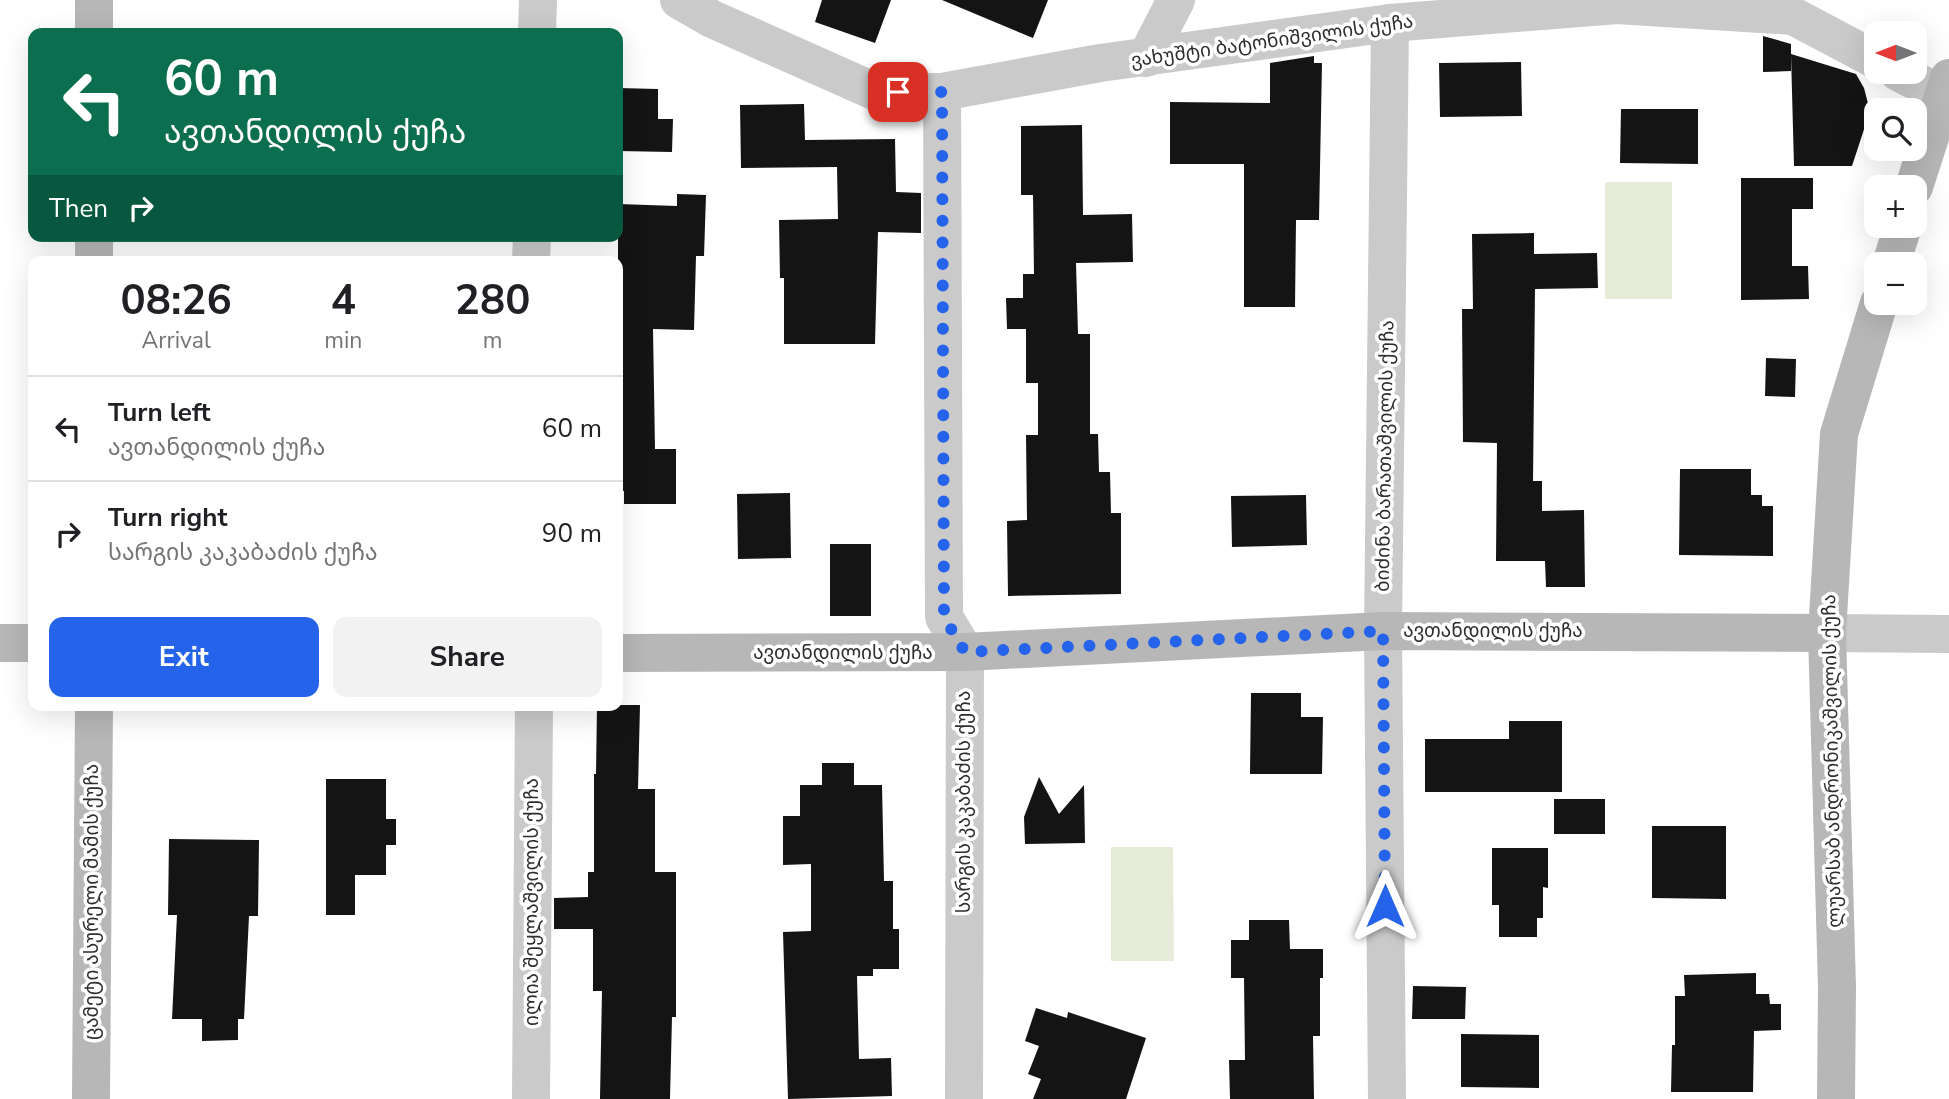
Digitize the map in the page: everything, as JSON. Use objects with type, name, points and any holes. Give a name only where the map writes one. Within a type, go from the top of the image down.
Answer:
[{"type":"street","points":[[94,0],[94,28]]},
{"type":"street","points":[[537,28],[538,0]]},
{"type":"street","name":"ვახუშტი ბატონიშვილის ქუჩა","points":[[679,0],[712,19],[876,92],[942,92],[1100,63],[1390,23],[1617,3],[1793,16],[1864,54]]},
{"type":"street","points":[[1146,58],[1176,0]]},
{"type":"street","name":"ბიძინა ბარათაშვილის ქუჩა","points":[[1387,1099],[1383,631],[1390,23]]},
{"type":"street","points":[[1918,175],[1947,91],[1927,83]]},
{"type":"street","points":[[942,92],[944,617],[965,652]]},
{"type":"street","name":"ლუარსაბ ანდრონიკაშვილის ქუჩა","points":[[1836,1099],[1837,987],[1827,632],[1839,434],[1875,315]]},
{"type":"street","name":"ავთანდილის ქუჩა","points":[[623,653],[965,652],[1383,631],[1949,634]]},
{"type":"street","points":[[0,643],[28,643]]},
{"type":"street","name":"სარგის კაკაბაძის ქუჩა","points":[[964,1099],[965,652]]},
{"type":"street","name":"ცამეტი ასურელი მამის ქუჩა","points":[[91,1099],[94,711]]},
{"type":"street","name":"ილია შეყლაშვილის ქუჩა","points":[[531,1099],[534,711]]},
{"type":"green space","points":[[1605,182],[1672,182],[1672,299],[1605,299]]},
{"type":"green space","points":[[1111,847],[1173,847],[1174,961],[1111,961]]},
{"type":"building","points":[[822,0],[891,0],[875,43],[815,22]]},
{"type":"building","points":[[942,0],[1048,0],[1033,38]]},
{"type":"building","points":[[1763,36],[1791,44],[1791,54],[1856,74],[1867,98],[1864,98],[1864,129],[1852,166],[1794,166],[1791,55],[1791,71],[1763,72]]},
{"type":"building","points":[[1314,56],[1314,63],[1322,63],[1319,220],[1296,220],[1295,307],[1244,307],[1244,164],[1170,164],[1170,102],[1270,103],[1270,63]]},
{"type":"building","points":[[1521,62],[1522,116],[1440,117],[1439,63]]},
{"type":"building","points":[[623,88],[658,89],[658,119],[673,119],[672,152],[623,151]]},
{"type":"building","points":[[804,104],[805,140],[895,139],[896,192],[921,193],[921,233],[878,232],[875,344],[784,344],[784,278],[780,278],[779,220],[838,219],[837,167],[741,168],[740,105]]},
{"type":"building","points":[[1621,109],[1698,109],[1698,164],[1620,163]]},
{"type":"building","points":[[1082,125],[1083,215],[1132,214],[1133,262],[1076,263],[1078,334],[1090,334],[1090,434],[1098,434],[1099,472],[1110,472],[1111,513],[1121,513],[1121,594],[1008,596],[1007,521],[1027,520],[1026,435],[1038,435],[1038,383],[1026,383],[1026,329],[1007,329],[1006,298],[1023,298],[1023,274],[1034,274],[1033,195],[1021,195],[1021,126]]},
{"type":"building","points":[[1741,178],[1813,178],[1813,209],[1792,209],[1792,266],[1808,266],[1809,299],[1741,300]]},
{"type":"building","points":[[677,194],[706,195],[704,256],[696,256],[694,330],[653,329],[655,449],[676,449],[676,504],[624,504],[623,256],[618,256],[618,242],[623,242],[623,204],[677,206]]},
{"type":"building","points":[[1534,233],[1534,254],[1597,253],[1598,288],[1535,289],[1533,481],[1542,481],[1542,511],[1584,510],[1585,587],[1546,587],[1545,561],[1496,561],[1497,443],[1463,442],[1462,309],[1473,309],[1472,234]]},
{"type":"building","points":[[1766,358],[1796,359],[1795,397],[1765,396]]},
{"type":"building","points":[[1680,469],[1751,469],[1751,495],[1762,495],[1762,506],[1773,506],[1773,556],[1679,555]]},
{"type":"building","points":[[790,493],[791,558],[738,559],[737,494]]},
{"type":"building","points":[[1306,495],[1307,545],[1232,547],[1231,496]]},
{"type":"building","points":[[830,544],[871,544],[871,616],[830,616]]},
{"type":"building","points":[[1251,693],[1301,693],[1301,717],[1323,717],[1322,774],[1250,774]]},
{"type":"building","points":[[623,705],[640,705],[638,789],[655,789],[655,872],[676,872],[676,1017],[672,1017],[670,1099],[600,1099],[602,991],[593,991],[593,929],[554,929],[554,898],[588,897],[588,872],[594,872],[597,711],[623,711]]},
{"type":"building","points":[[1509,721],[1562,721],[1562,792],[1425,792],[1425,739],[1509,739]]},
{"type":"building","points":[[822,763],[854,763],[854,785],[882,785],[884,881],[893,881],[893,929],[899,929],[899,969],[873,969],[873,976],[857,976],[859,1059],[891,1058],[892,1096],[788,1099],[783,932],[811,931],[811,864],[783,865],[783,816],[800,816],[800,785],[822,785]]},
{"type":"building","points":[[1039,777],[1059,814],[1084,785],[1085,843],[1025,844],[1024,817]]},
{"type":"building","points":[[326,779],[386,779],[386,819],[396,819],[396,845],[386,845],[386,875],[355,875],[355,915],[326,915]]},
{"type":"building","points":[[1554,799],[1605,799],[1605,834],[1554,834]]},
{"type":"building","points":[[1652,826],[1726,826],[1726,899],[1652,898]]},
{"type":"building","points":[[169,839],[259,840],[258,916],[249,916],[244,1019],[238,1019],[238,1040],[202,1041],[202,1019],[172,1019],[177,915],[168,915]]},
{"type":"building","points":[[1492,848],[1548,848],[1548,888],[1543,887],[1543,918],[1537,918],[1537,937],[1499,937],[1499,905],[1492,905]]},
{"type":"building","points":[[1249,920],[1289,920],[1290,949],[1323,949],[1320,1036],[1313,1036],[1314,1099],[1230,1099],[1229,1060],[1245,1060],[1244,978],[1231,978],[1231,940],[1249,940]]},
{"type":"building","points":[[1756,973],[1756,994],[1769,994],[1770,1004],[1781,1004],[1781,1030],[1754,1031],[1753,1092],[1671,1092],[1675,996],[1685,996],[1684,975]]},
{"type":"building","points":[[1413,986],[1466,987],[1465,1019],[1412,1019]]},
{"type":"building","points":[[1036,1008],[1067,1018],[1068,1012],[1146,1038],[1126,1099],[1033,1099],[1041,1079],[1028,1074],[1039,1046],[1025,1041]]},
{"type":"building","points":[[1461,1034],[1539,1035],[1539,1088],[1461,1087]]},
{"type":"route","points":[[898,92],[942,92],[944,617],[965,652],[1383,631],[1385,906]]}]
